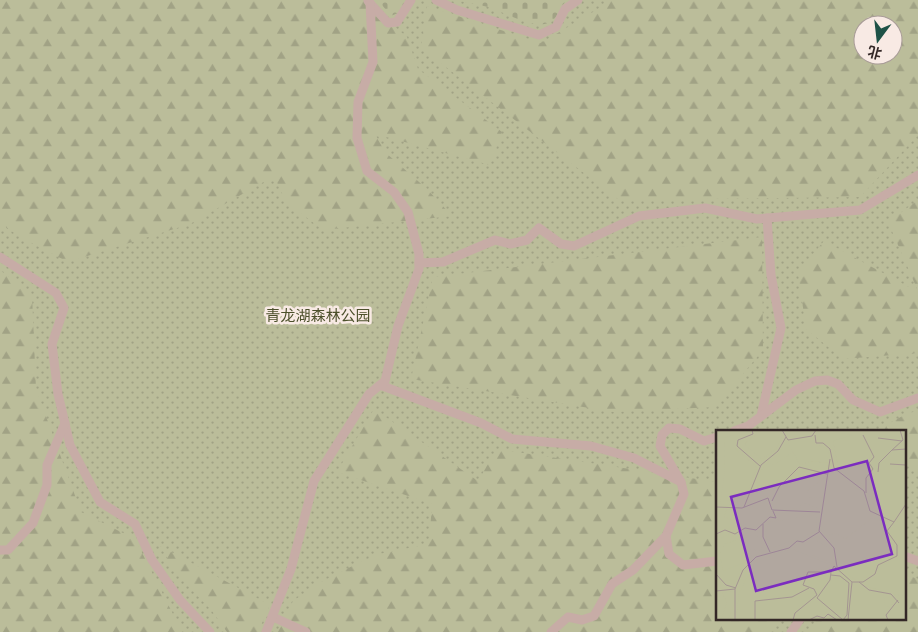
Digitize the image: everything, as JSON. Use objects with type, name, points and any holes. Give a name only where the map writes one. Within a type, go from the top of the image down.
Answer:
[{"type":"lane","points":[[369,2],[388,23],[397,22],[411,0]]},
{"type":"lane","points":[[436,0],[457,10],[539,35],[556,27],[565,9],[578,0]]},
{"type":"lane","points":[[266,632],[291,569],[314,481],[368,394],[385,381],[398,326],[419,270],[419,254],[408,212],[394,192],[367,171],[357,138],[358,102],[372,62],[369,2]]},
{"type":"lane","points":[[419,263],[444,262],[495,240],[510,244],[527,240],[539,228],[561,244],[574,246],[639,216],[705,208],[757,219],[860,210],[918,175]]},
{"type":"lane","points":[[761,416],[781,328],[771,275],[767,218]]},
{"type":"lane","points":[[0,257],[56,293],[64,308],[52,344],[58,394],[70,445],[100,502],[135,524],[152,560],[180,600],[210,632]]},
{"type":"lane","points":[[737,430],[748,426],[796,390],[815,381],[827,380],[838,384],[853,400],[880,412],[918,398]]},
{"type":"lane","points":[[380,385],[482,423],[512,438],[591,446],[634,458],[681,482]]},
{"type":"lane","points":[[0,550],[8,550],[33,523],[47,485],[47,465],[65,423]]},
{"type":"lane","points":[[551,632],[568,617],[582,620],[594,616],[612,584],[633,570],[666,536],[684,494],[681,482],[660,446],[662,435],[669,428],[680,429],[704,441],[716,437]]},
{"type":"lane","points":[[666,536],[668,554],[683,564],[716,561]]},
{"type":"lane","points":[[273,617],[306,632]]},
{"type":"lane","points":[[791,632],[800,620]]},
{"type":"green space","name":"青龙湖森林公园","points":[[0,0],[918,0],[918,632],[0,632]]},
{"type":"green space","points":[[0,0],[362,0],[407,37],[418,69],[502,132],[490,165],[375,134],[386,153],[427,189],[452,216],[323,230],[286,202],[274,176],[190,224],[68,262],[20,237],[0,223]]},
{"type":"green space","points":[[378,0],[407,0],[400,12],[391,16]]},
{"type":"green space","points":[[453,0],[568,0],[552,21],[535,24],[488,7]]},
{"type":"green space","points":[[609,0],[918,0],[918,135],[860,197],[619,200],[421,48],[427,6],[541,43],[608,3]]},
{"type":"green space","points":[[918,200],[918,291],[888,222]]},
{"type":"green space","points":[[762,237],[763,350],[715,407],[614,412],[411,379],[433,277]]},
{"type":"green space","points":[[824,241],[918,292],[918,353],[843,359],[806,329],[798,272]]},
{"type":"green space","points":[[0,270],[32,295],[36,389],[81,512],[135,539],[182,632],[0,632]]},
{"type":"green space","points":[[374,409],[478,481],[497,449],[716,482],[716,620],[778,620],[769,632],[277,632],[293,601],[319,583],[374,555],[429,544],[432,504],[337,472]]},
{"type":"green space","points":[[918,411],[918,472],[906,464],[906,430],[877,430],[908,413]]},
{"type":"green space","points":[[160,546],[270,605],[258,632],[227,632],[212,611],[178,575]]},
{"type":"green space","points":[[906,575],[918,579],[918,632],[809,632],[817,620],[906,620]]}]
